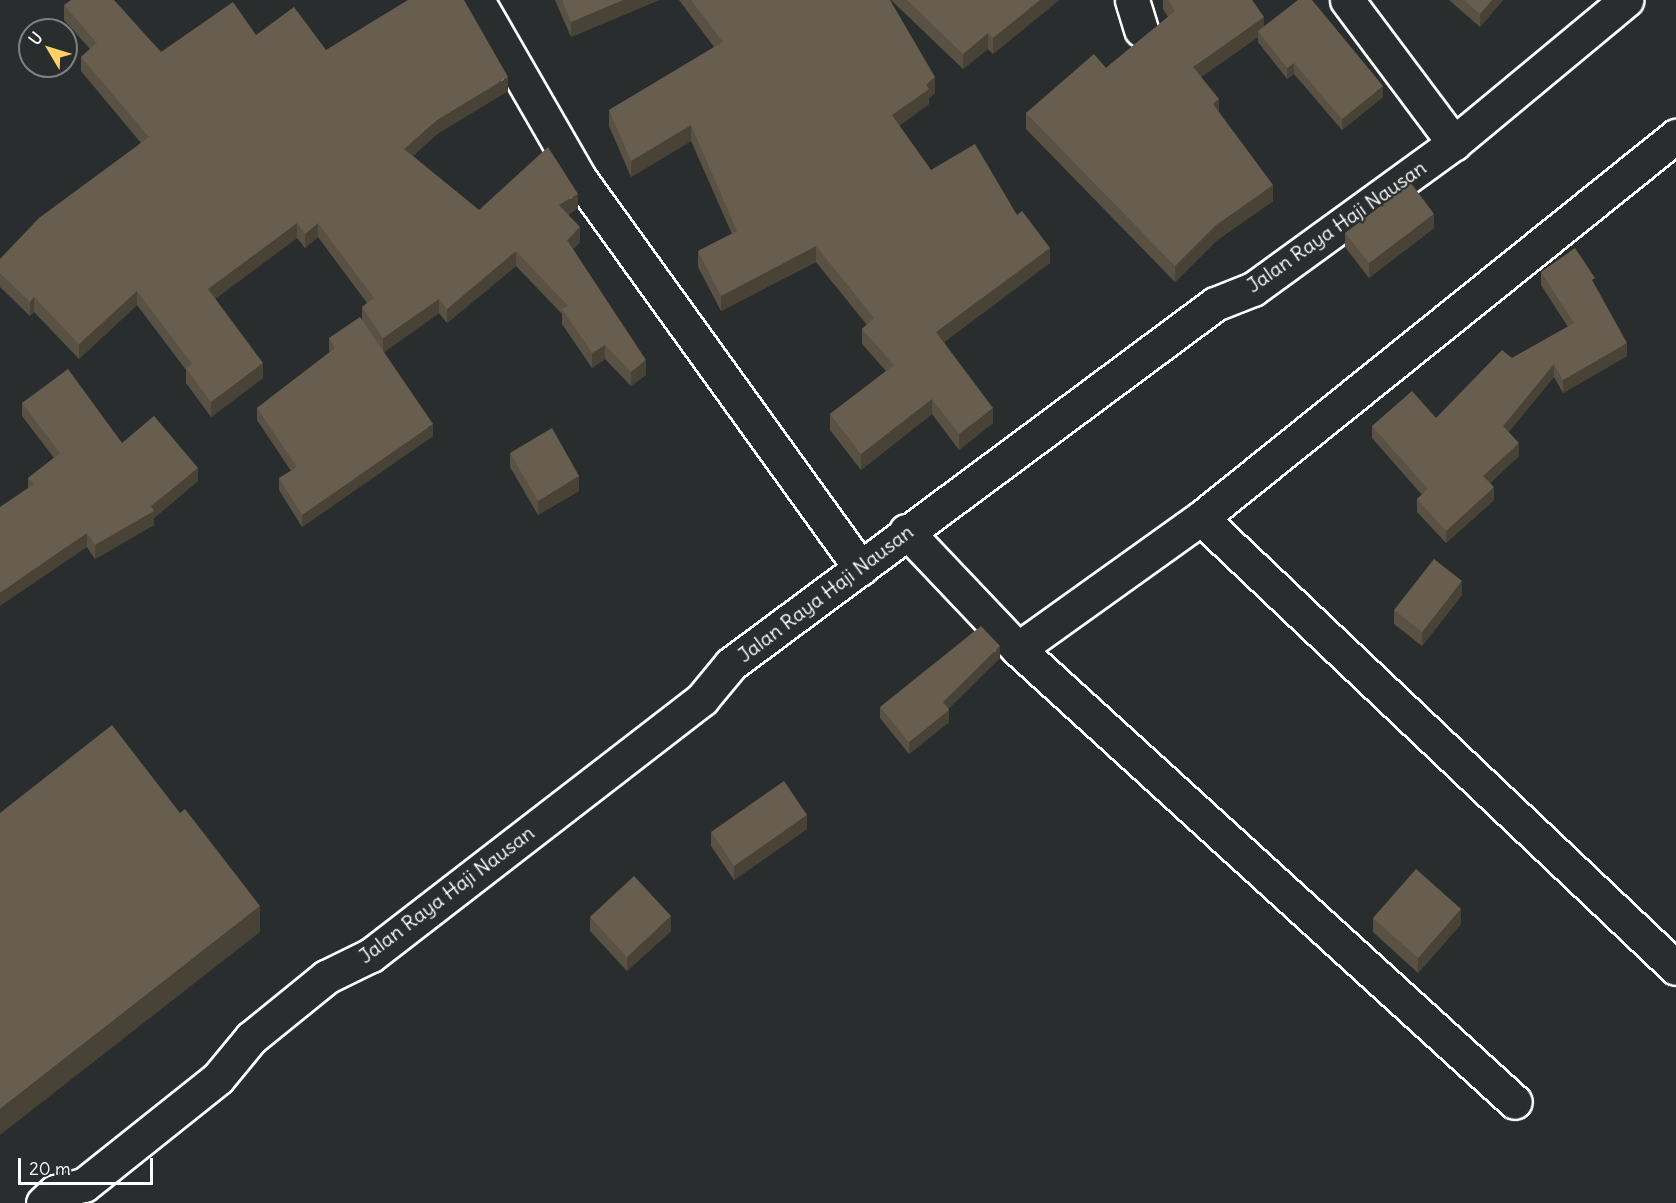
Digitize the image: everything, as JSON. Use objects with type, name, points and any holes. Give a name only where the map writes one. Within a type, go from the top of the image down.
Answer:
[{"type":"street","points":[[477,0],[580,179],[861,568]]},
{"type":"street","points":[[1347,0],[1454,143]]},
{"type":"street","name":"Jalan Raya Haji Nausan","points":[[42,1203],[55,1192],[84,1185],[218,1078],[251,1038],[327,977],[371,955],[702,699],[731,664],[861,568],[906,531],[1215,304],[1253,289],[1454,143],[1626,0]]},
{"type":"street","points":[[1018,649],[1201,518],[1676,136]]},
{"type":"street","points":[[1201,518],[1676,968]]},
{"type":"street","points":[[906,531],[1018,649],[1515,1102]]},
{"type":"building","points":[[71,0],[114,0],[161,52],[233,2],[256,35],[294,7],[326,50],[408,0],[464,0],[508,77],[437,120],[404,149],[479,210],[548,147],[578,194],[559,205],[580,227],[567,240],[646,360],[631,372],[605,345],[592,353],[562,309],[568,306],[516,251],[447,309],[439,299],[383,338],[362,307],[374,298],[318,223],[305,234],[297,223],[208,289],[263,363],[211,402],[186,368],[192,364],[137,291],[79,344],[34,297],[30,302],[0,273],[0,259],[39,218],[149,137],[81,57],[97,43],[78,21],[78,18],[75,18],[64,5]]},
{"type":"building","points":[[562,0],[623,0],[571,22]]},
{"type":"building","points":[[691,0],[890,0],[935,77],[926,85],[929,89],[892,115],[931,170],[975,144],[1017,215],[1022,211],[1050,248],[936,332],[993,408],[959,434],[932,399],[861,454],[830,414],[894,365],[862,329],[874,318],[816,246],[721,296],[698,251],[737,231],[691,125],[631,161],[609,110],[723,42]]},
{"type":"building","points":[[907,0],[1040,0],[993,38],[988,33],[963,54]]},
{"type":"building","points":[[1168,0],[1252,0],[1264,17],[1193,67],[1219,99],[1213,104],[1273,185],[1216,225],[1175,266],[1026,113],[1094,54],[1106,68],[1175,11]]},
{"type":"building","points":[[1298,0],[1312,0],[1383,86],[1342,119],[1294,63],[1287,68],[1258,31]]},
{"type":"building","points":[[1464,0],[1492,0],[1480,14]]},
{"type":"building","points":[[1411,183],[1434,214],[1369,263],[1345,233]]},
{"type":"building","points":[[1575,248],[1595,278],[1592,280],[1627,343],[1563,380],[1554,364],[1503,426],[1519,443],[1483,476],[1494,487],[1446,531],[1417,499],[1428,489],[1372,426],[1412,391],[1436,418],[1502,350],[1512,358],[1574,323],[1541,272]]},
{"type":"building","points":[[360,317],[433,424],[302,515],[279,478],[297,467],[257,408],[335,348],[329,338]]},
{"type":"building","points":[[68,369],[122,443],[154,416],[198,468],[151,506],[154,511],[95,545],[87,533],[0,593],[0,507],[34,484],[28,478],[60,453],[22,403]]},
{"type":"building","points":[[552,428],[579,476],[538,501],[510,453]]},
{"type":"building","points":[[1434,559],[1462,581],[1422,632],[1394,610]]},
{"type":"building","points":[[981,626],[1000,646],[943,702],[949,710],[909,742],[880,707]]},
{"type":"building","points":[[112,725],[180,813],[185,809],[260,906],[0,1109],[0,813]]},
{"type":"building","points":[[784,781],[807,815],[734,866],[711,832]]},
{"type":"building","points":[[1416,869],[1461,909],[1418,958],[1373,918]]},
{"type":"building","points":[[634,876],[671,916],[627,957],[590,917]]}]
